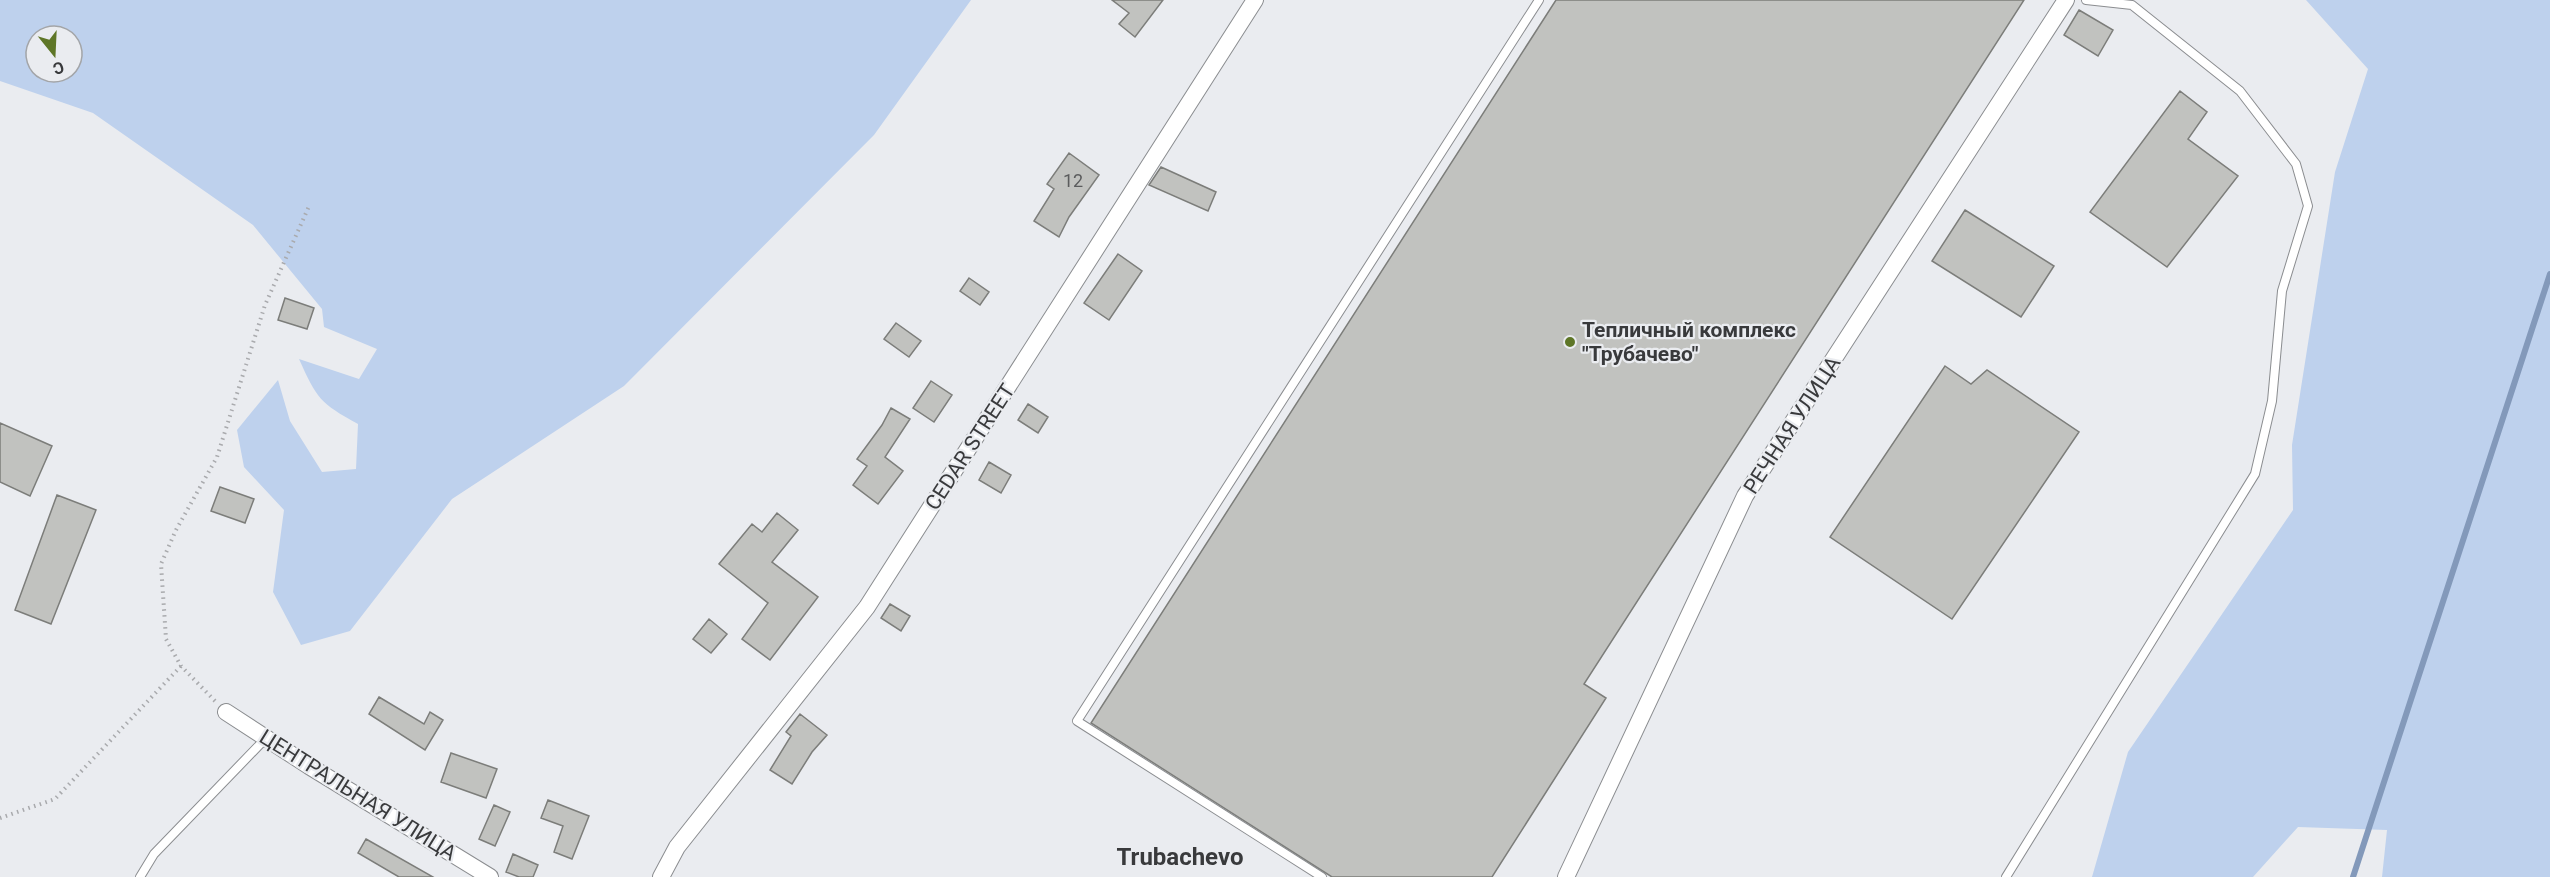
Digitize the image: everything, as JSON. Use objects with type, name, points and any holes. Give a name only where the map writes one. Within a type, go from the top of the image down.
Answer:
[{"type":"street","name":"CEDAR STREET","points":[[662,877],[677,847],[867,607],[1255,0]]},
{"type":"street","name":"РЕЧНАЯ УЛИЦА","points":[[1566,877],[1745,496],[2066,0]]},
{"type":"street","name":"ЦЕНТРАЛЬНАЯ УЛИЦА","points":[[226,712],[490,877]]},
{"type":"lane","points":[[1322,877],[1077,721],[1539,0]]},
{"type":"lane","points":[[2006,877],[2255,474],[2272,401],[2282,291],[2308,206],[2296,164],[2240,91],[2132,6],[2086,0]]},
{"type":"lane","points":[[140,877],[154,854],[266,738]]},
{"type":"path","points":[[226,712],[181,666],[166,639],[161,564],[176,530],[217,457],[265,305],[310,204]]},
{"type":"path","points":[[0,818],[55,799],[181,666]]},
{"type":"shaded area","points":[[0,0],[971,0],[874,135],[624,386],[452,499],[350,631],[301,645],[273,592],[284,510],[244,467],[237,430],[278,380],[290,421],[322,472],[356,469],[358,424],[335,411],[321,399],[310,383],[299,359],[359,379],[377,349],[324,327],[322,309],[253,225],[93,113],[0,81]]},
{"type":"shaded area","points":[[2306,0],[2550,0],[2550,877],[2382,877],[2387,830],[2298,827],[2253,877],[2092,877],[2128,752],[2293,510],[2292,445],[2335,172],[2368,69]]},
{"type":"building","points":[[1112,0],[1163,0],[1135,37],[1119,24],[1129,13]]},
{"type":"building","name":"Тепличный комплекс \"Трубачево\"","points":[[1556,0],[2024,0],[1584,684],[1606,698],[1492,877],[1332,877],[1091,723]]},
{"type":"building","points":[[2079,10],[2113,30],[2098,56],[2064,35]]},
{"type":"building","points":[[2180,91],[2207,112],[2188,139],[2238,176],[2167,267],[2090,212]]},
{"type":"building","points":[[1069,153],[1099,175],[1069,217],[1059,237],[1034,221],[1054,189],[1047,184]]},
{"type":"building","points":[[1161,167],[1216,192],[1208,211],[1149,185]]},
{"type":"building","points":[[1965,210],[2054,266],[2021,317],[1932,261]]},
{"type":"building","points":[[1118,254],[1142,271],[1109,320],[1084,303]]},
{"type":"building","points":[[969,278],[989,292],[980,305],[960,291]]},
{"type":"building","points":[[285,298],[314,308],[307,329],[278,320]]},
{"type":"building","points":[[896,323],[921,341],[909,357],[884,339]]},
{"type":"building","points":[[1945,366],[1971,384],[1987,370],[2079,432],[1952,619],[1830,537]]},
{"type":"building","points":[[931,381],[952,395],[934,422],[913,408]]},
{"type":"building","points":[[1028,404],[1048,417],[1038,433],[1018,420]]},
{"type":"building","points":[[891,408],[910,419],[885,457],[903,471],[878,504],[853,485],[867,466],[857,459],[882,425]]},
{"type":"building","points":[[0,423],[52,446],[30,496],[0,482]]},
{"type":"building","points":[[989,462],[1011,475],[1001,493],[979,480]]},
{"type":"building","points":[[220,487],[254,499],[245,523],[211,511]]},
{"type":"building","points":[[57,495],[96,510],[51,624],[15,610]]},
{"type":"building","points":[[777,513],[798,530],[772,562],[818,597],[770,660],[742,639],[768,603],[719,564],[752,524],[762,532]]},
{"type":"building","points":[[890,604],[910,616],[901,631],[881,618]]},
{"type":"building","points":[[709,619],[727,634],[711,653],[693,639]]},
{"type":"building","points":[[379,697],[424,724],[430,712],[443,720],[425,750],[369,714]]},
{"type":"building","points":[[800,714],[827,735],[812,752],[792,784],[770,770],[791,736],[786,732]]},
{"type":"building","points":[[451,753],[497,769],[486,798],[441,782]]},
{"type":"building","points":[[548,800],[589,816],[572,859],[554,852],[563,826],[541,818]]},
{"type":"building","points":[[494,805],[510,812],[495,846],[479,839]]},
{"type":"building","points":[[366,839],[433,877],[399,877],[358,853]]},
{"type":"building","points":[[513,854],[538,865],[533,877],[519,877],[506,872]]},
{"type":"waterway","points":[[2353,877],[2550,274]]},
{"type":"place","name":"Тепличный комплекс \"Трубачево\"","points":[[1570,342]]},
{"type":"district","name":"Trubachevo","points":[[1180,857]]}]
